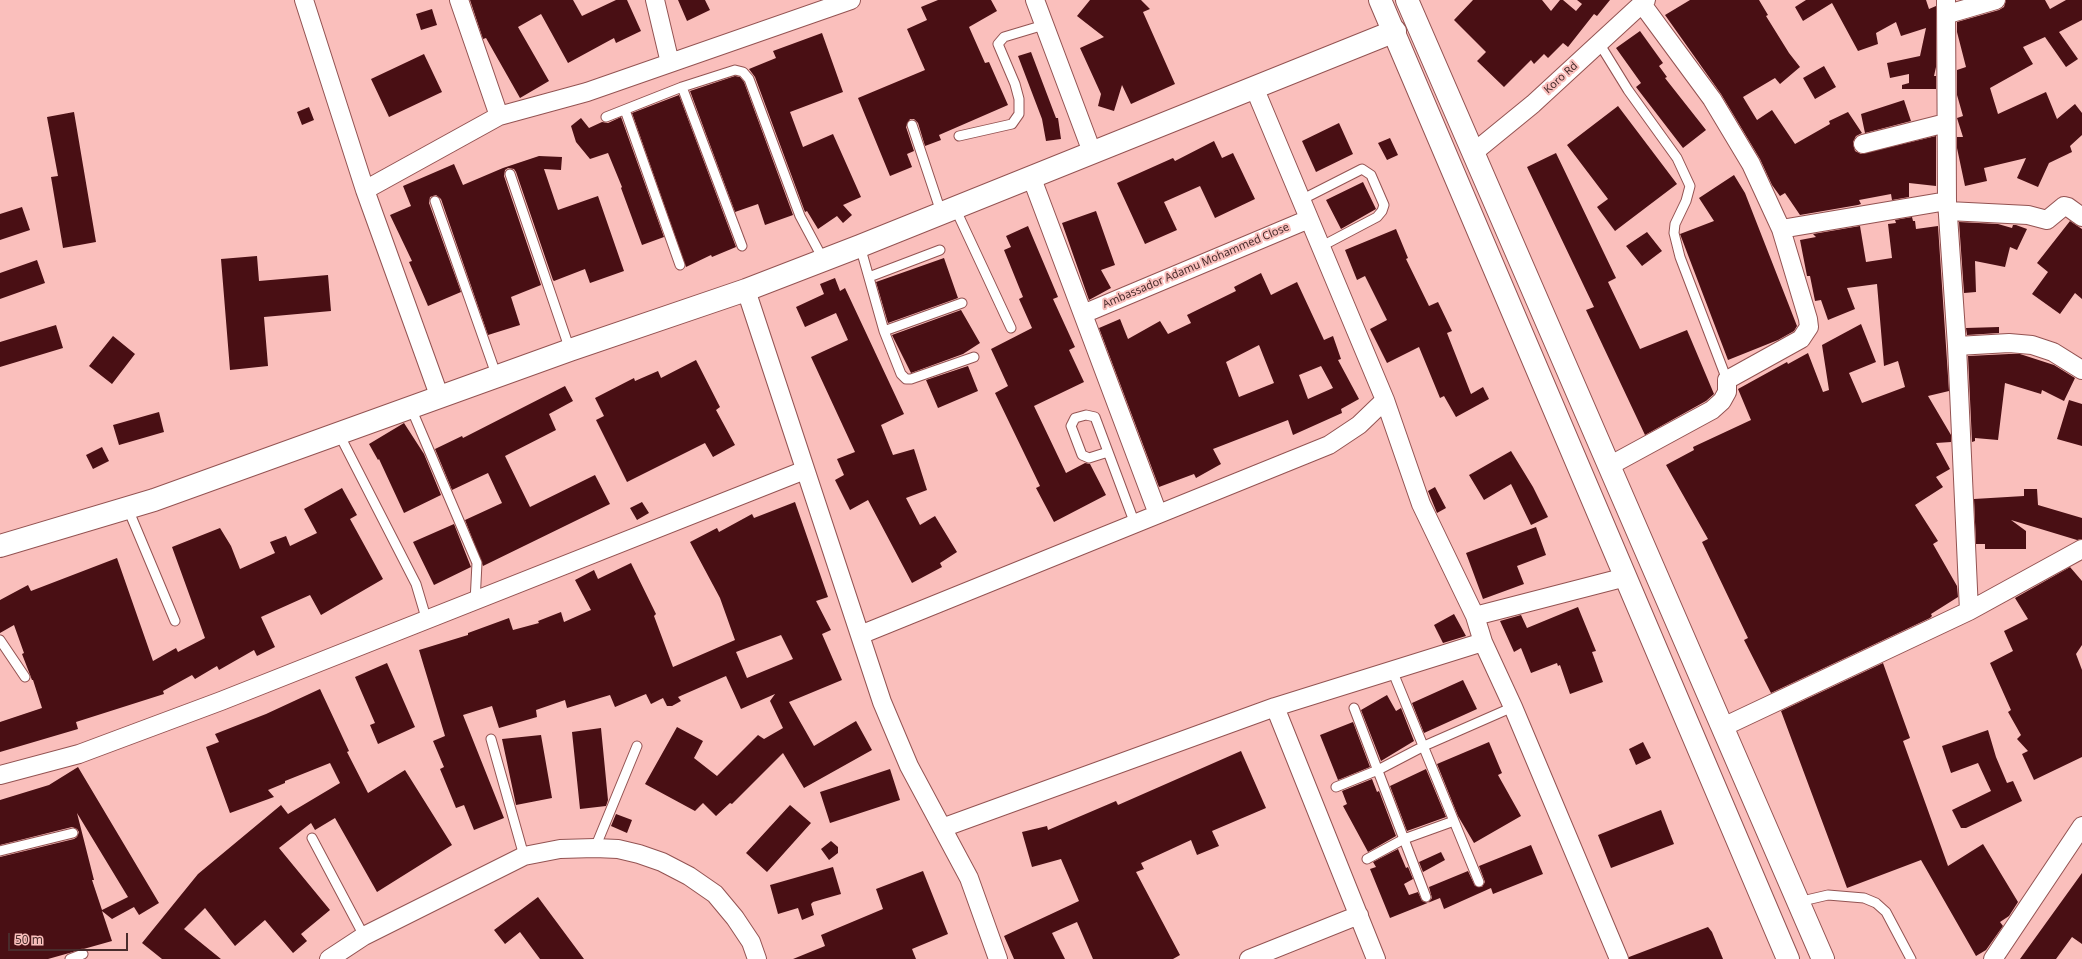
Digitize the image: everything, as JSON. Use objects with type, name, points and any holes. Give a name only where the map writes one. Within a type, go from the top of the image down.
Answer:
[{"type":"main road","points":[[1380,0],[1395,31],[1788,959]]},
{"type":"main road","points":[[1407,0],[1723,727],[1822,959]]},
{"type":"main road","points":[[0,546],[128,509],[570,350],[746,290],[860,246],[1030,176],[1395,31]]},
{"type":"street","points":[[304,0],[365,190],[440,398]]},
{"type":"street","points":[[459,0],[499,116]]},
{"type":"street","points":[[655,0],[670,63]]},
{"type":"street","points":[[365,190],[499,116],[587,92],[851,0]]},
{"type":"street","points":[[1034,0],[1092,152]]},
{"type":"street","points":[[1968,611],[1957,346],[1947,206],[1947,7],[1996,0]]},
{"type":"street","points":[[1609,466],[1712,410],[1722,401],[1727,392],[1727,380],[1801,339],[1809,327],[1808,319],[1781,229],[1751,164],[1712,99],[1644,2]]},
{"type":"street","name":"Koro Rd","points":[[1473,153],[1533,104],[1644,2]]},
{"type":"street","points":[[1254,87],[1303,199],[1309,219],[1322,246],[1385,400],[1421,504],[1475,616],[1483,642],[1513,707],[1619,959]]},
{"type":"street","points":[[1863,144],[1946,123]]},
{"type":"street","points":[[1030,176],[1158,514]]},
{"type":"street","points":[[1781,229],[1947,206],[2028,215],[2047,220],[2064,206],[2068,207],[2082,217]]},
{"type":"street","name":"Ambassador Adamu Mohammed Close","points":[[1082,314],[1309,219]]},
{"type":"street","points":[[746,290],[882,702],[909,766],[969,878],[998,959]]},
{"type":"street","points":[[1957,346],[2009,342],[2032,345],[2053,352],[2082,370]]},
{"type":"street","points":[[860,635],[1329,445],[1359,424],[1385,400]]},
{"type":"street","points":[[0,775],[80,754],[427,621],[805,470]]},
{"type":"street","points":[[1723,727],[1968,611],[2082,549]]},
{"type":"street","points":[[1475,616],[1626,578]]},
{"type":"street","points":[[942,828],[1275,707],[1483,642]]},
{"type":"street","points":[[1275,707],[1376,959]]},
{"type":"street","points":[[1993,959],[2082,826]]},
{"type":"street","points":[[329,959],[364,936],[524,856],[560,849],[618,848],[662,862],[715,894],[735,918],[751,942],[757,959]]},
{"type":"street","points":[[1249,959],[1359,915]]},
{"type":"lane","points":[[959,136],[1012,124],[1016,119],[1019,114],[1017,92],[998,44],[1004,36],[1044,25]]},
{"type":"lane","points":[[1599,43],[1628,90],[1678,158],[1690,186],[1686,201],[1675,224],[1674,233],[1680,257],[1727,380]]},
{"type":"lane","points":[[606,117],[682,87],[735,70],[743,72],[750,79],[800,216],[823,259]]},
{"type":"lane","points":[[682,87],[742,246]]},
{"type":"lane","points":[[625,110],[680,265]]},
{"type":"lane","points":[[912,125],[948,209],[1011,328]]},
{"type":"lane","points":[[1303,199],[1362,169],[1371,174],[1384,205],[1377,217],[1322,246]]},
{"type":"lane","points":[[510,174],[570,350]]},
{"type":"lane","points":[[435,201],[497,377]]},
{"type":"lane","points":[[860,246],[884,331],[901,374],[906,379],[911,379],[974,357]]},
{"type":"lane","points":[[869,277],[940,250]]},
{"type":"lane","points":[[884,331],[962,303]]},
{"type":"lane","points":[[411,408],[477,563],[475,602]]},
{"type":"lane","points":[[1108,452],[1090,458],[1082,455],[1071,426],[1075,418],[1086,415],[1095,417],[1135,524]]},
{"type":"lane","points":[[339,434],[416,584],[427,621]]},
{"type":"lane","points":[[128,509],[175,621]]},
{"type":"lane","points":[[0,640],[25,677]]},
{"type":"lane","points":[[1392,670],[1479,882]]},
{"type":"lane","points":[[1336,787],[1378,770],[1424,746],[1513,707]]},
{"type":"lane","points":[[1354,708],[1426,897]]},
{"type":"lane","points":[[491,739],[524,856]]},
{"type":"lane","points":[[595,848],[637,746]]},
{"type":"lane","points":[[1367,859],[1404,839],[1454,821]]},
{"type":"lane","points":[[0,851],[73,833]]},
{"type":"lane","points":[[312,838],[364,936]]},
{"type":"lane","points":[[1798,902],[1828,895],[1864,898],[1876,903],[1886,912],[1911,959]]},
{"type":"lane","points":[[70,959],[83,954]]},
{"type":"building","points":[[470,0],[573,0],[582,16],[616,0],[627,0],[641,31],[616,43],[614,38],[568,63],[541,14],[518,27],[549,81],[520,98],[486,38],[483,39]]},
{"type":"building","points":[[678,0],[705,0],[710,10],[687,21]]},
{"type":"building","points":[[938,0],[991,0],[997,11],[969,27],[985,63],[989,62],[1008,105],[939,135],[941,140],[925,146],[918,123],[914,119],[910,119],[906,127],[914,151],[907,154],[912,167],[890,176],[858,98],[925,70],[907,29],[927,20],[921,7]]},
{"type":"building","points":[[1090,0],[1141,0],[1150,9],[1143,12],[1175,84],[1131,104],[1122,85],[1114,111],[1098,106],[1101,94],[1080,48],[1104,37],[1077,16]]},
{"type":"building","points":[[1473,0],[1542,0],[1551,11],[1560,0],[1563,0],[1576,11],[1582,4],[1577,0],[1610,0],[1597,16],[1594,14],[1568,47],[1563,43],[1548,58],[1544,54],[1534,64],[1531,60],[1504,87],[1477,61],[1486,52],[1454,20]]},
{"type":"building","points":[[1690,0],[1759,0],[1768,15],[1766,16],[1789,53],[1800,67],[1780,84],[1775,78],[1743,97],[1757,120],[1772,110],[1795,144],[1830,124],[1829,121],[1848,112],[1862,133],[1856,136],[1853,142],[1855,151],[1861,154],[1936,136],[1936,186],[1909,183],[1909,197],[1892,200],[1891,194],[1859,200],[1861,204],[1858,205],[1800,215],[1785,193],[1780,196],[1772,185],[1760,159],[1721,94],[1665,15]]},
{"type":"building","points":[[1806,0],[1926,0],[1929,9],[1936,6],[1936,67],[1934,76],[1936,76],[1936,89],[1902,89],[1902,85],[1909,83],[1909,74],[1890,78],[1887,63],[1920,56],[1926,28],[1901,36],[1896,22],[1876,33],[1878,44],[1858,51],[1832,3],[1803,21],[1795,7]]},
{"type":"building","points":[[2006,0],[2045,0],[2050,9],[2066,0],[2082,0],[2082,20],[2059,32],[2078,59],[2066,67],[2045,37],[2023,47],[2033,64],[1990,88],[1998,114],[2046,92],[2057,119],[2075,104],[2082,113],[2082,135],[2070,146],[2072,152],[2049,163],[2038,187],[2017,178],[2026,158],[1984,168],[1987,181],[1965,186],[1957,148],[1957,137],[1963,137],[1957,118],[1963,116],[1957,95],[1957,70],[1966,67],[1957,32],[1957,22],[1999,10],[2004,7]]},
{"type":"building","points":[[432,9],[437,25],[421,30],[416,14]]},
{"type":"building","points":[[1640,31],[1663,63],[1659,66],[1667,77],[1665,78],[1706,130],[1683,148],[1636,87],[1641,83],[1616,48]]},
{"type":"building","points":[[822,33],[843,92],[790,112],[803,147],[833,134],[861,197],[843,205],[852,215],[843,223],[837,216],[818,229],[807,211],[805,212],[755,77],[749,69],[776,58],[773,51]]},
{"type":"building","points":[[1031,52],[1056,118],[1058,118],[1061,139],[1046,141],[1042,119],[1018,56]]},
{"type":"building","points":[[424,54],[442,92],[389,117],[371,79]]},
{"type":"building","points":[[1824,66],[1836,87],[1815,99],[1803,78]]},
{"type":"building","points":[[735,76],[740,77],[744,82],[793,215],[765,225],[758,204],[735,212],[690,91]]},
{"type":"building","points":[[679,95],[736,247],[712,257],[711,255],[686,267],[632,113]]},
{"type":"building","points":[[1904,100],[1911,121],[1865,133],[1861,114]]},
{"type":"building","points":[[1618,106],[1677,184],[1615,231],[1597,207],[1608,199],[1567,145]]},
{"type":"building","points":[[309,107],[314,120],[302,125],[297,112]]},
{"type":"building","points":[[74,112],[96,242],[63,248],[51,177],[58,176],[47,117]]},
{"type":"building","points":[[621,117],[664,237],[642,245],[621,188],[622,187],[608,153],[590,159],[576,142],[571,126],[581,118],[589,128],[602,122],[608,123]]},
{"type":"building","points":[[1339,123],[1353,154],[1316,172],[1302,141]]},
{"type":"building","points":[[1390,138],[1398,155],[1387,160],[1378,143]]},
{"type":"building","points":[[1214,141],[1222,158],[1233,153],[1255,199],[1215,218],[1200,186],[1164,202],[1177,230],[1145,244],[1117,183],[1173,158],[1175,161]]},
{"type":"building","points":[[1556,153],[1616,278],[1608,282],[1640,349],[1687,330],[1714,394],[1706,401],[1645,435],[1586,310],[1594,307],[1527,167]]},
{"type":"building","points":[[539,156],[562,157],[561,170],[544,169],[558,210],[598,196],[624,271],[590,283],[585,269],[554,281],[516,172],[514,169],[508,168],[505,170],[504,176],[541,285],[511,297],[520,325],[488,335],[441,199],[436,195],[430,197],[429,203],[461,292],[428,306],[409,262],[412,261],[390,215],[411,206],[403,186],[454,164],[463,185],[503,168]]},
{"type":"building","points":[[1734,175],[1745,193],[1797,326],[1794,331],[1778,340],[1728,360],[1680,234],[1714,221],[1699,198]]},
{"type":"building","points":[[1363,182],[1376,209],[1341,229],[1326,200]]},
{"type":"building","points":[[22,207],[30,230],[0,240],[0,214]]},
{"type":"building","points":[[1096,211],[1115,265],[1101,270],[1111,288],[1089,300],[1062,223]]},
{"type":"building","points":[[1912,217],[1913,221],[1915,221],[1916,229],[1938,226],[1949,391],[1928,396],[1951,435],[1951,442],[1936,443],[1950,469],[1936,477],[1943,487],[1915,505],[1938,541],[1933,544],[1957,586],[1958,597],[1931,614],[1932,616],[1930,618],[1771,693],[1744,640],[1748,638],[1702,542],[1708,539],[1666,465],[1694,450],[1693,447],[1751,420],[1738,389],[1787,362],[1788,364],[1808,353],[1823,392],[1829,390],[1822,345],[1861,324],[1876,362],[1849,373],[1862,403],[1905,387],[1898,361],[1884,366],[1877,284],[1847,288],[1855,309],[1828,320],[1821,300],[1815,301],[1810,276],[1807,276],[1800,240],[1816,237],[1813,234],[1860,226],[1866,262],[1892,258],[1888,224],[1896,223],[1895,220]]},
{"type":"building","points":[[2070,221],[2082,229],[2082,299],[2075,293],[2060,314],[2032,294],[2048,272],[2037,263]]},
{"type":"building","points":[[1959,222],[1998,224],[2012,228],[2013,225],[2016,225],[2027,229],[2017,250],[2010,247],[2005,267],[1975,261],[1976,292],[1964,293]]},
{"type":"building","points":[[1028,226],[1058,297],[1053,299],[1075,347],[1069,350],[1084,382],[1034,406],[1066,473],[1085,463],[1090,464],[1106,495],[1054,522],[1036,488],[1040,486],[995,393],[1008,386],[991,349],[1032,328],[1019,299],[1023,297],[1004,250],[1011,247],[1006,236]]},
{"type":"building","points":[[1396,229],[1408,258],[1406,259],[1429,306],[1438,302],[1452,331],[1447,333],[1471,394],[1483,387],[1489,399],[1456,417],[1444,396],[1440,398],[1419,347],[1387,363],[1370,329],[1387,320],[1365,276],[1357,280],[1345,250]]},
{"type":"building","points":[[1647,232],[1662,251],[1642,266],[1626,246]]},
{"type":"building","points":[[257,256],[259,281],[328,275],[331,311],[264,317],[268,366],[230,370],[221,259]]},
{"type":"building","points":[[944,258],[958,298],[888,323],[876,282]]},
{"type":"building","points":[[37,260],[45,283],[0,299],[0,273]]},
{"type":"building","points":[[1261,273],[1271,295],[1297,282],[1324,340],[1333,336],[1341,359],[1338,360],[1359,399],[1341,409],[1342,413],[1293,435],[1288,420],[1213,449],[1221,464],[1196,478],[1194,474],[1159,487],[1099,328],[1120,319],[1128,339],[1160,321],[1168,334],[1191,323],[1187,315],[1236,291],[1234,287]],"holes":[[[1259,345],[1274,383],[1239,397],[1226,362]],[[1321,366],[1333,388],[1308,399],[1299,375]]]},
{"type":"building","points":[[835,278],[840,291],[845,288],[904,414],[881,425],[893,455],[914,449],[927,490],[906,498],[920,525],[935,516],[957,552],[940,563],[942,567],[912,583],[868,500],[850,510],[835,480],[844,475],[837,459],[855,452],[811,357],[848,340],[836,313],[805,327],[796,307],[824,294],[820,284]]},
{"type":"building","points":[[961,310],[980,343],[963,354],[911,373],[892,335]]},
{"type":"building","points":[[56,325],[63,348],[0,367],[0,342]]},
{"type":"building","points":[[1999,327],[1999,333],[1967,335],[1966,328]]},
{"type":"building","points":[[113,336],[135,354],[112,384],[89,366]]},
{"type":"building","points":[[2020,354],[2054,365],[2075,378],[2064,401],[2042,390],[2041,394],[2005,383],[1998,440],[1975,438],[1975,441],[1972,442],[1968,356]]},
{"type":"building","points":[[696,360],[720,407],[716,410],[735,445],[713,457],[705,443],[627,482],[596,420],[604,416],[595,398],[634,378],[635,381],[658,371],[661,378]]},
{"type":"building","points":[[968,366],[978,391],[938,408],[926,380]]},
{"type":"building","points":[[565,386],[573,401],[549,414],[556,430],[505,456],[530,507],[595,475],[610,504],[483,566],[465,520],[502,503],[488,473],[452,490],[435,449],[462,436],[463,438]]},
{"type":"building","points":[[2069,400],[2082,404],[2082,446],[2057,439]]},
{"type":"building","points":[[159,412],[164,432],[119,445],[113,425]]},
{"type":"building","points":[[404,423],[424,454],[441,495],[404,513],[379,459],[378,460],[369,444]]},
{"type":"building","points":[[102,447],[109,461],[93,469],[86,455]]},
{"type":"building","points":[[1511,451],[1533,487],[1548,517],[1531,525],[1511,484],[1484,500],[1469,475]]},
{"type":"building","points":[[1435,487],[1446,508],[1437,513],[1428,491]]},
{"type":"building","points":[[342,488],[357,515],[350,519],[383,579],[321,615],[310,595],[261,617],[275,647],[257,656],[254,650],[219,670],[217,666],[195,679],[192,675],[163,691],[164,694],[76,722],[78,729],[0,752],[0,722],[42,708],[33,680],[22,654],[24,653],[14,625],[0,633],[0,600],[28,585],[31,591],[117,558],[153,661],[176,648],[178,652],[205,638],[172,547],[220,528],[231,546],[240,569],[275,553],[270,542],[286,536],[290,546],[317,533],[304,509]]},
{"type":"building","points":[[2024,489],[2037,489],[2038,505],[2082,518],[2082,539],[2077,540],[2011,520],[2026,531],[2026,549],[1985,549],[1985,544],[1976,544],[1974,499],[2024,496]]},
{"type":"building","points":[[642,502],[649,513],[637,520],[630,508]]},
{"type":"building","points":[[795,502],[828,597],[816,601],[831,630],[822,634],[842,680],[789,702],[814,746],[856,721],[872,750],[804,788],[783,753],[732,804],[730,803],[716,816],[703,803],[695,811],[645,784],[677,727],[703,741],[694,758],[717,776],[758,735],[764,739],[783,728],[770,701],[775,694],[741,709],[726,676],[678,697],[681,701],[672,706],[667,706],[663,698],[651,704],[646,694],[615,707],[610,695],[567,708],[565,700],[536,710],[537,717],[499,728],[492,706],[463,715],[504,818],[474,830],[464,805],[456,808],[440,769],[444,767],[433,741],[445,736],[419,650],[468,635],[468,633],[509,618],[513,630],[539,623],[538,621],[561,612],[564,622],[591,610],[575,580],[594,570],[598,579],[631,563],[656,614],[654,616],[673,667],[735,640],[720,598],[690,542],[717,528],[719,532],[752,514],[754,518]],"holes":[[[781,635],[793,659],[747,678],[736,652]]]},
{"type":"building","points":[[454,524],[471,567],[434,585],[413,542]]},
{"type":"building","points":[[1536,527],[1546,555],[1517,566],[1524,584],[1483,599],[1466,553]]},
{"type":"building","points":[[2070,567],[2082,581],[2082,645],[2076,654],[2082,670],[2082,757],[2034,780],[2022,754],[2028,751],[2017,739],[2021,735],[2008,712],[2011,710],[1990,663],[2013,651],[2004,631],[2028,619],[2015,598]]},
{"type":"building","points":[[1578,607],[1596,651],[1592,652],[1603,682],[1570,694],[1560,665],[1558,666],[1557,663],[1531,673],[1521,648],[1514,652],[1500,621],[1521,615],[1527,628]]},
{"type":"building","points":[[1454,614],[1466,636],[1443,643],[1434,625]]},
{"type":"building","points":[[387,663],[415,727],[378,744],[370,725],[375,723],[355,677]]},
{"type":"building","points":[[1883,663],[1910,738],[1903,741],[1948,866],[1983,844],[2018,902],[2009,916],[2000,922],[2003,926],[1986,950],[1976,956],[1921,860],[1847,888],[1781,711]]},
{"type":"building","points":[[1463,680],[1477,709],[1424,733],[1412,703]]},
{"type":"building","points":[[320,689],[349,751],[347,752],[368,793],[405,770],[452,845],[377,892],[335,818],[315,830],[311,823],[279,848],[330,910],[301,934],[307,941],[293,953],[265,920],[235,946],[205,908],[184,929],[221,959],[162,959],[142,943],[198,874],[281,805],[288,814],[340,783],[330,763],[285,781],[285,783],[268,790],[274,797],[230,813],[206,747],[219,742],[215,734],[266,714]]},
{"type":"building","points":[[1387,695],[1396,711],[1401,708],[1414,741],[1381,761],[1361,710]]},
{"type":"building","points":[[1353,722],[1370,767],[1338,780],[1320,735]]},
{"type":"building","points":[[601,728],[608,800],[606,806],[580,809],[572,732]]},
{"type":"building","points":[[1988,730],[1996,757],[2007,783],[2013,781],[2022,801],[1966,828],[1961,828],[1952,810],[1991,791],[1978,763],[1951,773],[1942,746]]},
{"type":"building","points":[[541,735],[552,798],[516,805],[502,739]]},
{"type":"building","points":[[1489,742],[1502,773],[1498,775],[1521,816],[1474,843],[1458,816],[1437,764]]},
{"type":"building","points":[[1643,742],[1651,758],[1636,765],[1629,749]]},
{"type":"building","points":[[1241,751],[1266,808],[1212,831],[1219,846],[1197,855],[1191,840],[1141,863],[1144,869],[1136,872],[1180,955],[1173,959],[1093,959],[1077,922],[1052,933],[1065,959],[1014,959],[1004,936],[1079,901],[1061,859],[1032,867],[1022,832],[1047,826],[1048,830],[1116,801],[1118,805]]},
{"type":"building","points":[[78,767],[159,903],[139,915],[134,907],[112,919],[102,911],[112,941],[48,959],[0,959],[0,857],[74,839],[77,837],[79,832],[77,829],[72,827],[0,845],[0,800],[49,785]],"holes":[[[77,813],[128,897],[102,910],[92,880],[94,880]]]},
{"type":"building","points":[[890,769],[900,800],[830,823],[820,792]]},
{"type":"building","points":[[1426,769],[1446,817],[1407,831],[1390,786]]},
{"type":"building","points":[[1372,779],[1377,792],[1379,791],[1396,836],[1368,852],[1343,806],[1347,804],[1342,791]]},
{"type":"building","points":[[790,805],[811,823],[767,872],[746,853]]},
{"type":"building","points":[[1661,810],[1674,844],[1611,868],[1598,835]]},
{"type":"building","points":[[616,814],[632,820],[627,833],[611,826]]},
{"type":"building","points":[[831,841],[838,847],[838,853],[829,860],[821,849]]},
{"type":"building","points":[[1531,845],[1543,874],[1493,894],[1491,888],[1444,909],[1440,898],[1428,903],[1432,898],[1429,887],[1468,871],[1475,886],[1482,887],[1485,882],[1479,866]]},
{"type":"building","points":[[1398,849],[1406,868],[1408,867],[1413,879],[1404,884],[1409,895],[1418,892],[1422,901],[1428,903],[1390,918],[1370,869],[1376,867],[1373,862]]},
{"type":"building","points":[[1441,852],[1445,860],[1423,872],[1419,862]]},
{"type":"building","points":[[833,867],[841,894],[813,902],[811,904],[814,915],[802,920],[798,908],[778,914],[770,885]]},
{"type":"building","points":[[923,871],[948,934],[912,949],[916,959],[793,959],[825,946],[821,935],[883,909],[876,889]]},
{"type":"building","points":[[2082,873],[2082,944],[2072,937],[2056,959],[2020,959]]},
{"type":"building","points":[[538,897],[584,959],[540,959],[520,932],[505,944],[494,930]]},
{"type":"building","points":[[1708,927],[1712,932],[1723,959],[1629,959],[1629,957]]}]
